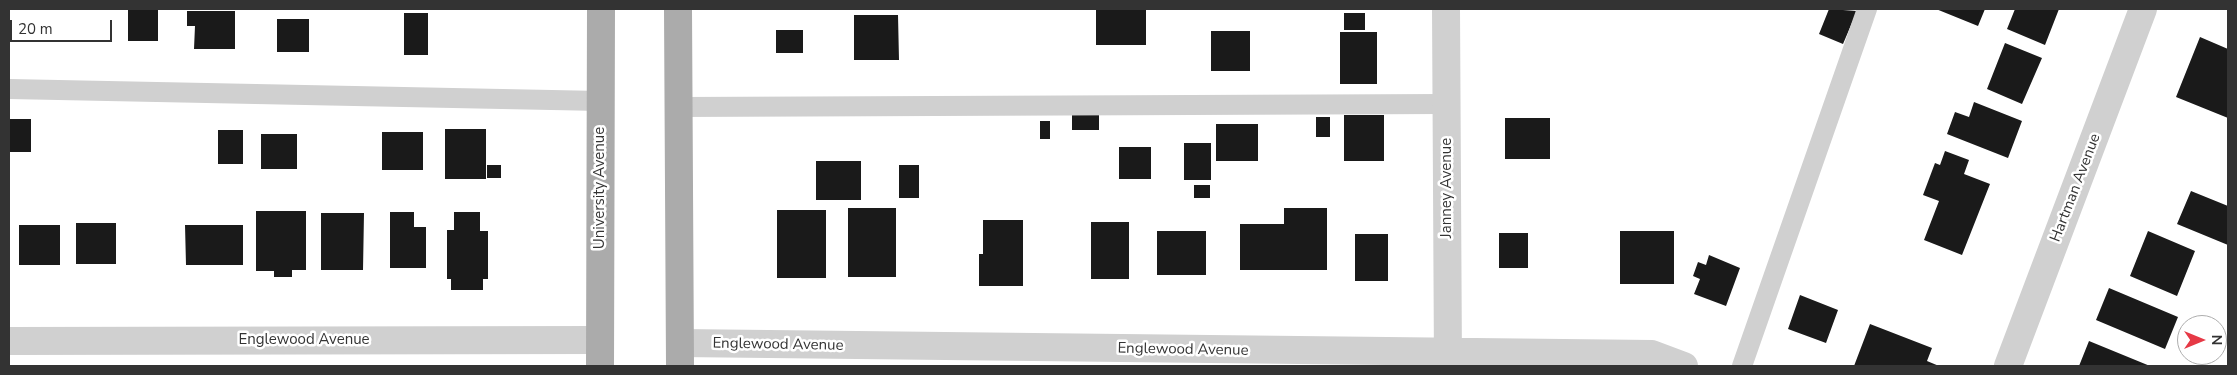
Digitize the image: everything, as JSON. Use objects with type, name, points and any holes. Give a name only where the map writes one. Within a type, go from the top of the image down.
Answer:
[{"type":"main road","name":"University Avenue","points":[[600,353],[601,9]]},
{"type":"main road","points":[[678,9],[680,355]]},
{"type":"street","name":"Janney Avenue","points":[[1446,9],[1448,360]]},
{"type":"street","name":"Hartman Avenue","points":[[2008,366],[2143,9]]},
{"type":"street","name":"Englewood Avenue","points":[[9,341],[600,353]]},
{"type":"street","name":"Englewood Avenue","points":[[680,355],[1448,360],[1652,354],[1684,366]]},
{"type":"lane","points":[[1742,366],[1867,9]]},
{"type":"lane","points":[[9,89],[601,101]]},
{"type":"lane","points":[[679,107],[1446,104]]},
{"type":"building","points":[[128,9],[158,9],[158,41],[128,41]]},
{"type":"building","points":[[1096,9],[1146,9],[1146,45],[1096,45]]},
{"type":"building","points":[[1829,9],[1857,11],[1843,44],[1819,34]]},
{"type":"building","points":[[1936,9],[1985,9],[1978,26]]},
{"type":"building","points":[[2015,9],[2059,9],[2045,45],[2007,29]]},
{"type":"building","points":[[187,11],[235,11],[235,49],[194,49],[195,26],[187,26]]},
{"type":"building","points":[[404,13],[428,13],[428,55],[404,55]]},
{"type":"building","points":[[1344,13],[1365,13],[1365,30],[1344,30]]},
{"type":"building","points":[[854,15],[898,15],[899,60],[854,60]]},
{"type":"building","points":[[277,19],[309,19],[309,52],[277,52]]},
{"type":"building","points":[[776,30],[803,30],[803,53],[776,53]]},
{"type":"building","points":[[1211,31],[1250,31],[1250,71],[1211,71]]},
{"type":"building","points":[[1340,32],[1377,32],[1377,84],[1340,84]]},
{"type":"building","points":[[2200,37],[2228,49],[2228,118],[2176,97]]},
{"type":"building","points":[[2005,43],[2042,58],[2022,104],[1987,89]]},
{"type":"building","points":[[1974,102],[2022,121],[2008,158],[1947,134],[1955,112],[1969,117]]},
{"type":"building","points":[[1072,111],[1099,111],[1099,130],[1072,130]]},
{"type":"building","points":[[1344,115],[1384,115],[1384,161],[1344,161]]},
{"type":"building","points":[[1316,117],[1330,117],[1330,137],[1316,137]]},
{"type":"building","points":[[1505,118],[1550,118],[1550,159],[1505,159]]},
{"type":"building","points":[[10,119],[31,119],[31,152],[10,152]]},
{"type":"building","points":[[1040,121],[1050,121],[1050,139],[1040,139]]},
{"type":"building","points":[[1216,124],[1258,124],[1258,161],[1216,161]]},
{"type":"building","points":[[445,129],[486,129],[486,179],[445,179]]},
{"type":"building","points":[[218,130],[243,130],[243,164],[218,164]]},
{"type":"building","points":[[382,132],[423,132],[423,170],[382,170]]},
{"type":"building","points":[[261,134],[297,134],[297,169],[261,169]]},
{"type":"building","points":[[1184,143],[1211,143],[1211,180],[1184,180]]},
{"type":"building","points":[[1119,147],[1151,147],[1151,179],[1119,179]]},
{"type":"building","points":[[1945,151],[1969,160],[1964,174],[1990,184],[1962,255],[1924,240],[1939,201],[1923,195],[1935,163],[1940,165]]},
{"type":"building","points":[[816,161],[861,161],[861,200],[816,200]]},
{"type":"building","points":[[487,165],[501,165],[501,178],[487,178]]},
{"type":"building","points":[[899,165],[919,165],[919,198],[899,198]]},
{"type":"building","points":[[1194,185],[1210,185],[1210,198],[1194,198]]},
{"type":"building","points":[[2191,191],[2228,206],[2228,245],[2177,224]]},
{"type":"building","points":[[848,208],[896,208],[896,277],[848,277]]},
{"type":"building","points":[[1284,208],[1327,208],[1327,270],[1240,270],[1240,224],[1284,224]]},
{"type":"building","points":[[777,210],[826,210],[826,278],[777,278]]},
{"type":"building","points":[[256,211],[306,211],[306,270],[292,270],[292,277],[274,277],[274,271],[256,271]]},
{"type":"building","points":[[390,212],[414,212],[414,227],[426,227],[426,268],[390,268]]},
{"type":"building","points":[[454,212],[480,212],[480,231],[488,231],[488,279],[483,279],[483,290],[451,290],[451,279],[447,279],[447,230],[454,230]]},
{"type":"building","points":[[321,213],[364,213],[363,270],[321,270]]},
{"type":"building","points":[[983,220],[1023,220],[1023,286],[979,286],[979,254],[983,254]]},
{"type":"building","points":[[1091,222],[1129,222],[1129,279],[1091,279]]},
{"type":"building","points":[[76,223],[116,223],[116,264],[76,264]]},
{"type":"building","points":[[19,225],[60,225],[60,265],[19,265]]},
{"type":"building","points":[[185,225],[243,225],[243,265],[186,265]]},
{"type":"building","points":[[1157,231],[1206,231],[1206,275],[1157,275]]},
{"type":"building","points":[[1620,231],[1674,231],[1674,284],[1620,284]]},
{"type":"building","points":[[2148,231],[2195,251],[2177,296],[2130,276]]},
{"type":"building","points":[[1499,233],[1528,233],[1528,268],[1499,268]]},
{"type":"building","points":[[1355,234],[1388,234],[1388,281],[1355,281]]},
{"type":"building","points":[[1709,255],[1740,268],[1726,306],[1694,294],[1700,279],[1693,276],[1698,262],[1706,265]]},
{"type":"building","points":[[2109,288],[2177,317],[2165,349],[2096,320]]},
{"type":"building","points":[[1800,295],[1838,310],[1826,343],[1788,329]]},
{"type":"building","points":[[1870,324],[1932,348],[1927,361],[1939,366],[1854,366]]},
{"type":"building","points":[[2089,341],[2150,366],[2079,366]]}]
